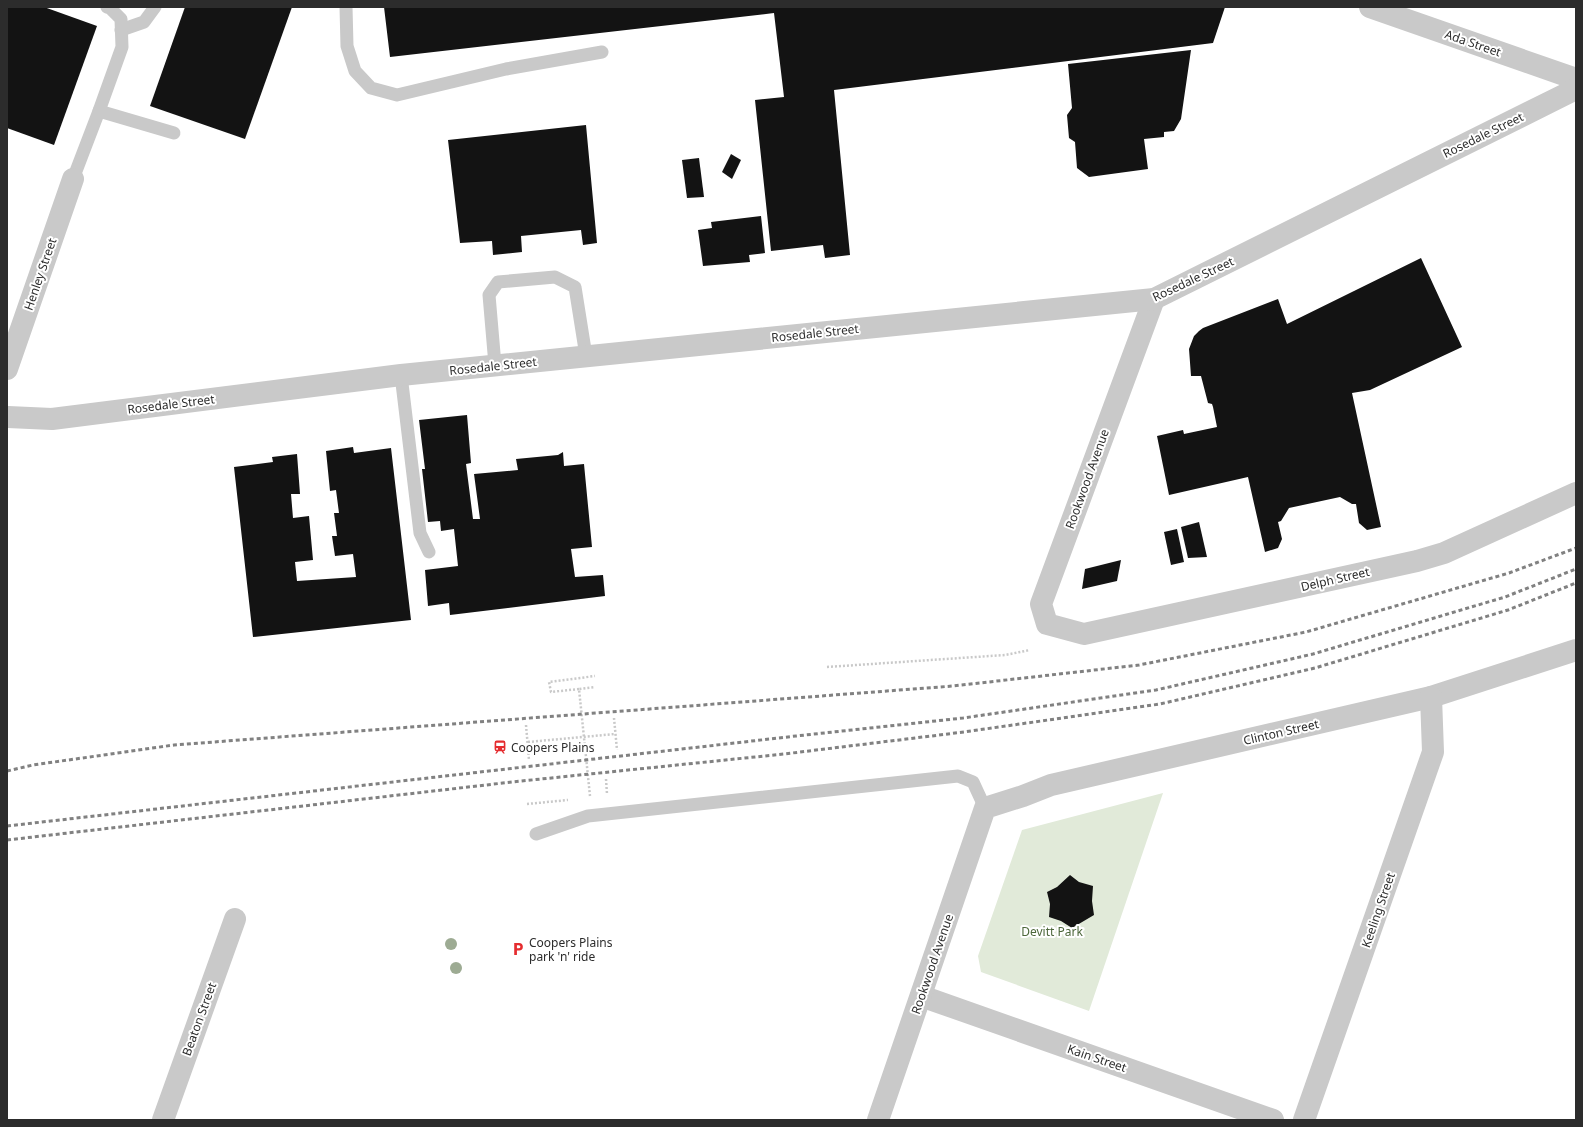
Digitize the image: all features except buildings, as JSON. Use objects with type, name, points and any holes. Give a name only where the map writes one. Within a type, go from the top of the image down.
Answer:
[{"type":"street","name":"Ada Street","points":[[1370,7],[1576,79]]},
{"type":"street","name":"Rosedale Street","points":[[7,415],[52,419],[401,375],[1154,299],[1576,89]]},
{"type":"street","name":"Henley Street","points":[[7,369],[73,179]]},
{"type":"street","name":"Rookwood Avenue","points":[[1084,634],[1047,624],[1041,604],[1154,299]]},
{"type":"street","name":"Delph Street","points":[[1084,634],[1444,553],[1576,493]]},
{"type":"street","name":"Clinton Street","points":[[986,808],[1051,785],[1431,697],[1576,650]]},
{"type":"street","name":"Keeling Street","points":[[1304,1120],[1433,752],[1431,697]]},
{"type":"street","name":"Rookwood Avenue","points":[[878,1120],[986,808]]},
{"type":"street","name":"Beaton Street","points":[[163,1120],[235,919]]},
{"type":"street","name":"Kain Street","points":[[922,996],[1273,1120]]},
{"type":"lane","points":[[73,179],[122,48],[120,19],[110,8],[107,7]]},
{"type":"lane","points":[[121,30],[144,22],[155,7]]},
{"type":"lane","points":[[346,7],[346,46],[355,71],[371,88],[397,95],[506,69],[602,52]]},
{"type":"lane","points":[[99,111],[174,133]]},
{"type":"lane","points":[[494,365],[489,295],[498,282],[555,277],[575,287],[586,356]]},
{"type":"lane","points":[[401,375],[420,533],[429,552]]},
{"type":"lane","points":[[536,834],[588,816],[958,776],[973,782],[986,808]]},
{"type":"path","points":[[827,667],[1005,655],[1030,650]]},
{"type":"path","points":[[595,676],[549,682],[551,692],[595,687]]},
{"type":"path","points":[[579,689],[590,798],[596,797]]},
{"type":"path","points":[[614,718],[617,750]]},
{"type":"path","points":[[526,725],[529,760]]},
{"type":"path","points":[[528,742],[615,734]]},
{"type":"path","points":[[601,797],[607,796],[606,779]]},
{"type":"path","points":[[527,804],[574,800]]},
{"type":"green space","name":"Devitt Park","points":[[1163,793],[1089,1011],[981,972],[978,956],[1022,830]]},
{"type":"railway","points":[[7,771],[33,765],[174,745],[953,686],[1139,665],[1306,632],[1509,573],[1576,548]]},
{"type":"railway","points":[[7,826],[963,718],[1156,690],[1313,654],[1505,597],[1576,569]]},
{"type":"railway","points":[[7,840],[512,782],[784,754],[964,732],[1160,704],[1315,668],[1508,610],[1576,583]]},
{"type":"place","name":"Coopers Plains","points":[[500,747]]},
{"type":"place","name":"Coopers Plains park 'n' ride","points":[[518,949]]}]
